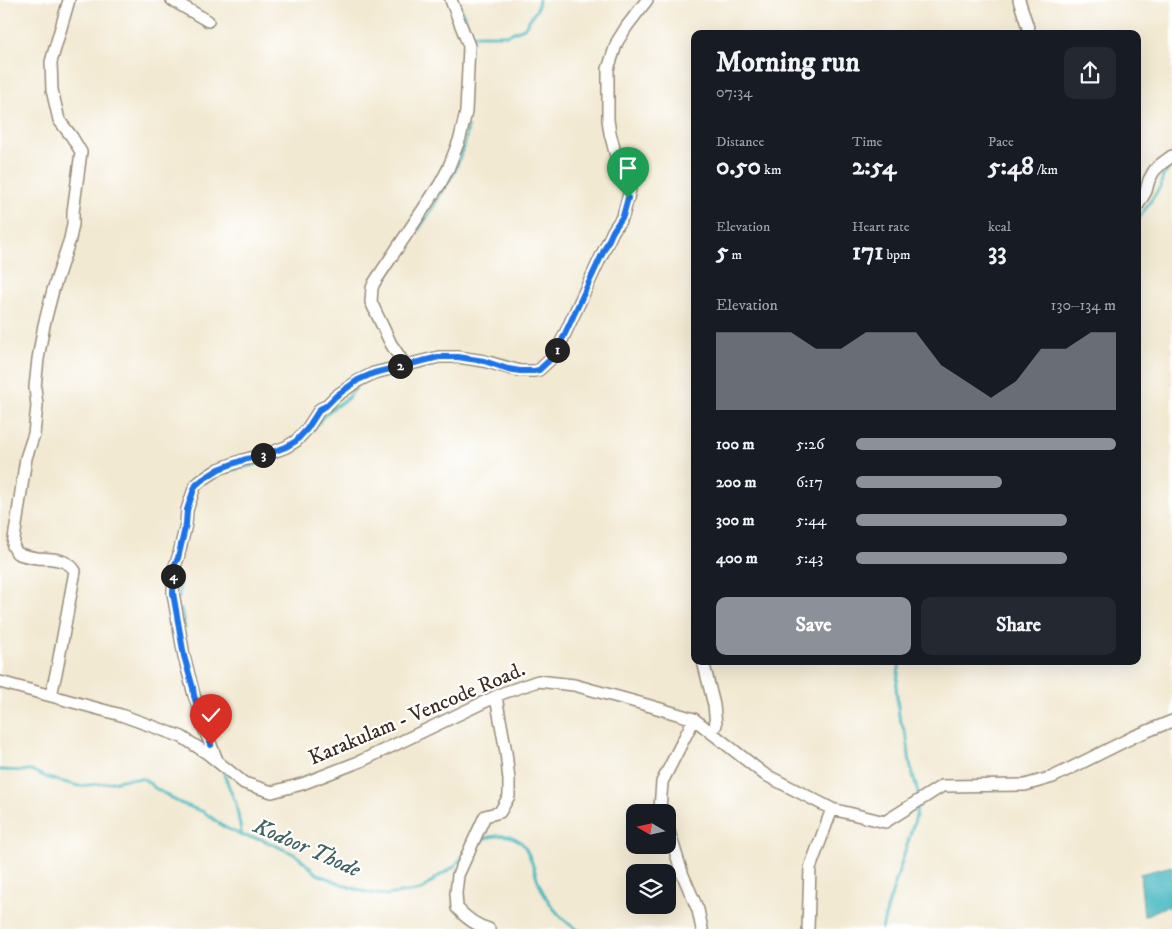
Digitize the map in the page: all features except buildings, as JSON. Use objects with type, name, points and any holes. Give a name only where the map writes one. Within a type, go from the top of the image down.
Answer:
[{"type":"street","points":[[51,696],[75,571],[71,565],[57,560],[17,553],[13,546],[26,458],[34,434],[38,406],[35,387],[38,359],[53,290],[70,239],[81,152],[59,120],[52,90],[51,62],[69,0]]},
{"type":"street","points":[[172,0],[208,21]]},
{"type":"street","points":[[405,365],[379,319],[372,302],[372,288],[440,184],[460,138],[466,112],[469,46],[451,0]]},
{"type":"street","points":[[222,765],[200,716],[194,696],[184,656],[173,593],[174,566],[180,553],[187,510],[194,489],[202,480],[219,469],[270,453],[296,441],[307,429],[320,409],[362,378],[380,371],[439,357],[458,357],[484,361],[508,369],[534,371],[539,370],[555,355],[613,231],[623,216],[627,203],[630,190],[617,160],[608,120],[608,69],[617,42],[647,0]]},
{"type":"street","points":[[1019,0],[1029,30]]},
{"type":"street","points":[[1141,200],[1154,171],[1172,156]]},
{"type":"street","points":[[704,665],[714,705],[716,725],[711,732]]},
{"type":"street","name":"Karakulam - Vencode Road.","points":[[0,682],[121,715],[182,737],[244,783],[272,792],[302,784],[361,761],[496,697],[538,681],[574,685],[694,719],[764,774],[832,809],[885,822],[942,786],[1025,785],[1053,777],[1133,738],[1172,722]]},
{"type":"street","points":[[489,929],[474,923],[457,908],[456,893],[458,875],[485,816],[500,812],[508,796],[506,752],[496,697]]},
{"type":"street","points":[[660,804],[662,782],[694,719]]},
{"type":"street","points":[[808,929],[810,868],[832,809]]},
{"type":"street","points":[[676,854],[698,910],[702,929]]},
{"type":"water","points":[[1172,866],[1172,904],[1144,916],[1140,874]]},
{"type":"waterway","points":[[471,35],[507,35],[524,28],[537,9],[539,0]]},
{"type":"waterway","points":[[460,7],[473,41]]},
{"type":"waterway","points":[[377,293],[383,280],[433,208],[455,171],[468,127]]},
{"type":"waterway","points":[[1141,216],[1160,187],[1163,176],[1172,164]]},
{"type":"waterway","points":[[313,430],[322,418],[348,398],[356,388]]},
{"type":"waterway","points":[[228,471],[291,453],[307,437]]},
{"type":"waterway","points":[[179,582],[179,598]]},
{"type":"waterway","points":[[181,609],[185,628]]},
{"type":"waterway","name":"Kodoor Thode","points":[[899,665],[896,688],[899,716],[907,738],[910,764],[918,798]]},
{"type":"waterway","name":"Kodoor Thode","points":[[0,770],[33,771],[48,778],[79,786],[127,779],[144,779],[180,803],[204,812],[224,827],[243,836],[261,839],[296,855],[317,874],[370,893],[386,895],[422,890],[455,866],[461,858]]},
{"type":"waterway","points":[[223,770],[236,804],[242,836]]},
{"type":"waterway","name":"Kodoor Thode","points":[[882,929],[916,816],[917,805]]},
{"type":"waterway","name":"Kodoor Thode","points":[[478,842],[484,838],[508,836],[517,839],[524,845],[543,892],[562,918],[577,929]]},
{"type":"waterway","points":[[1165,905],[1172,908]]},
{"type":"route","points":[[211,745],[200,716],[184,656],[173,593],[174,566],[180,553],[187,510],[196,485],[219,469],[270,453],[296,441],[307,429],[320,409],[358,380],[374,373],[439,357],[458,357],[484,361],[508,369],[526,372],[539,370],[555,355],[613,231],[623,216],[628,198]]}]
